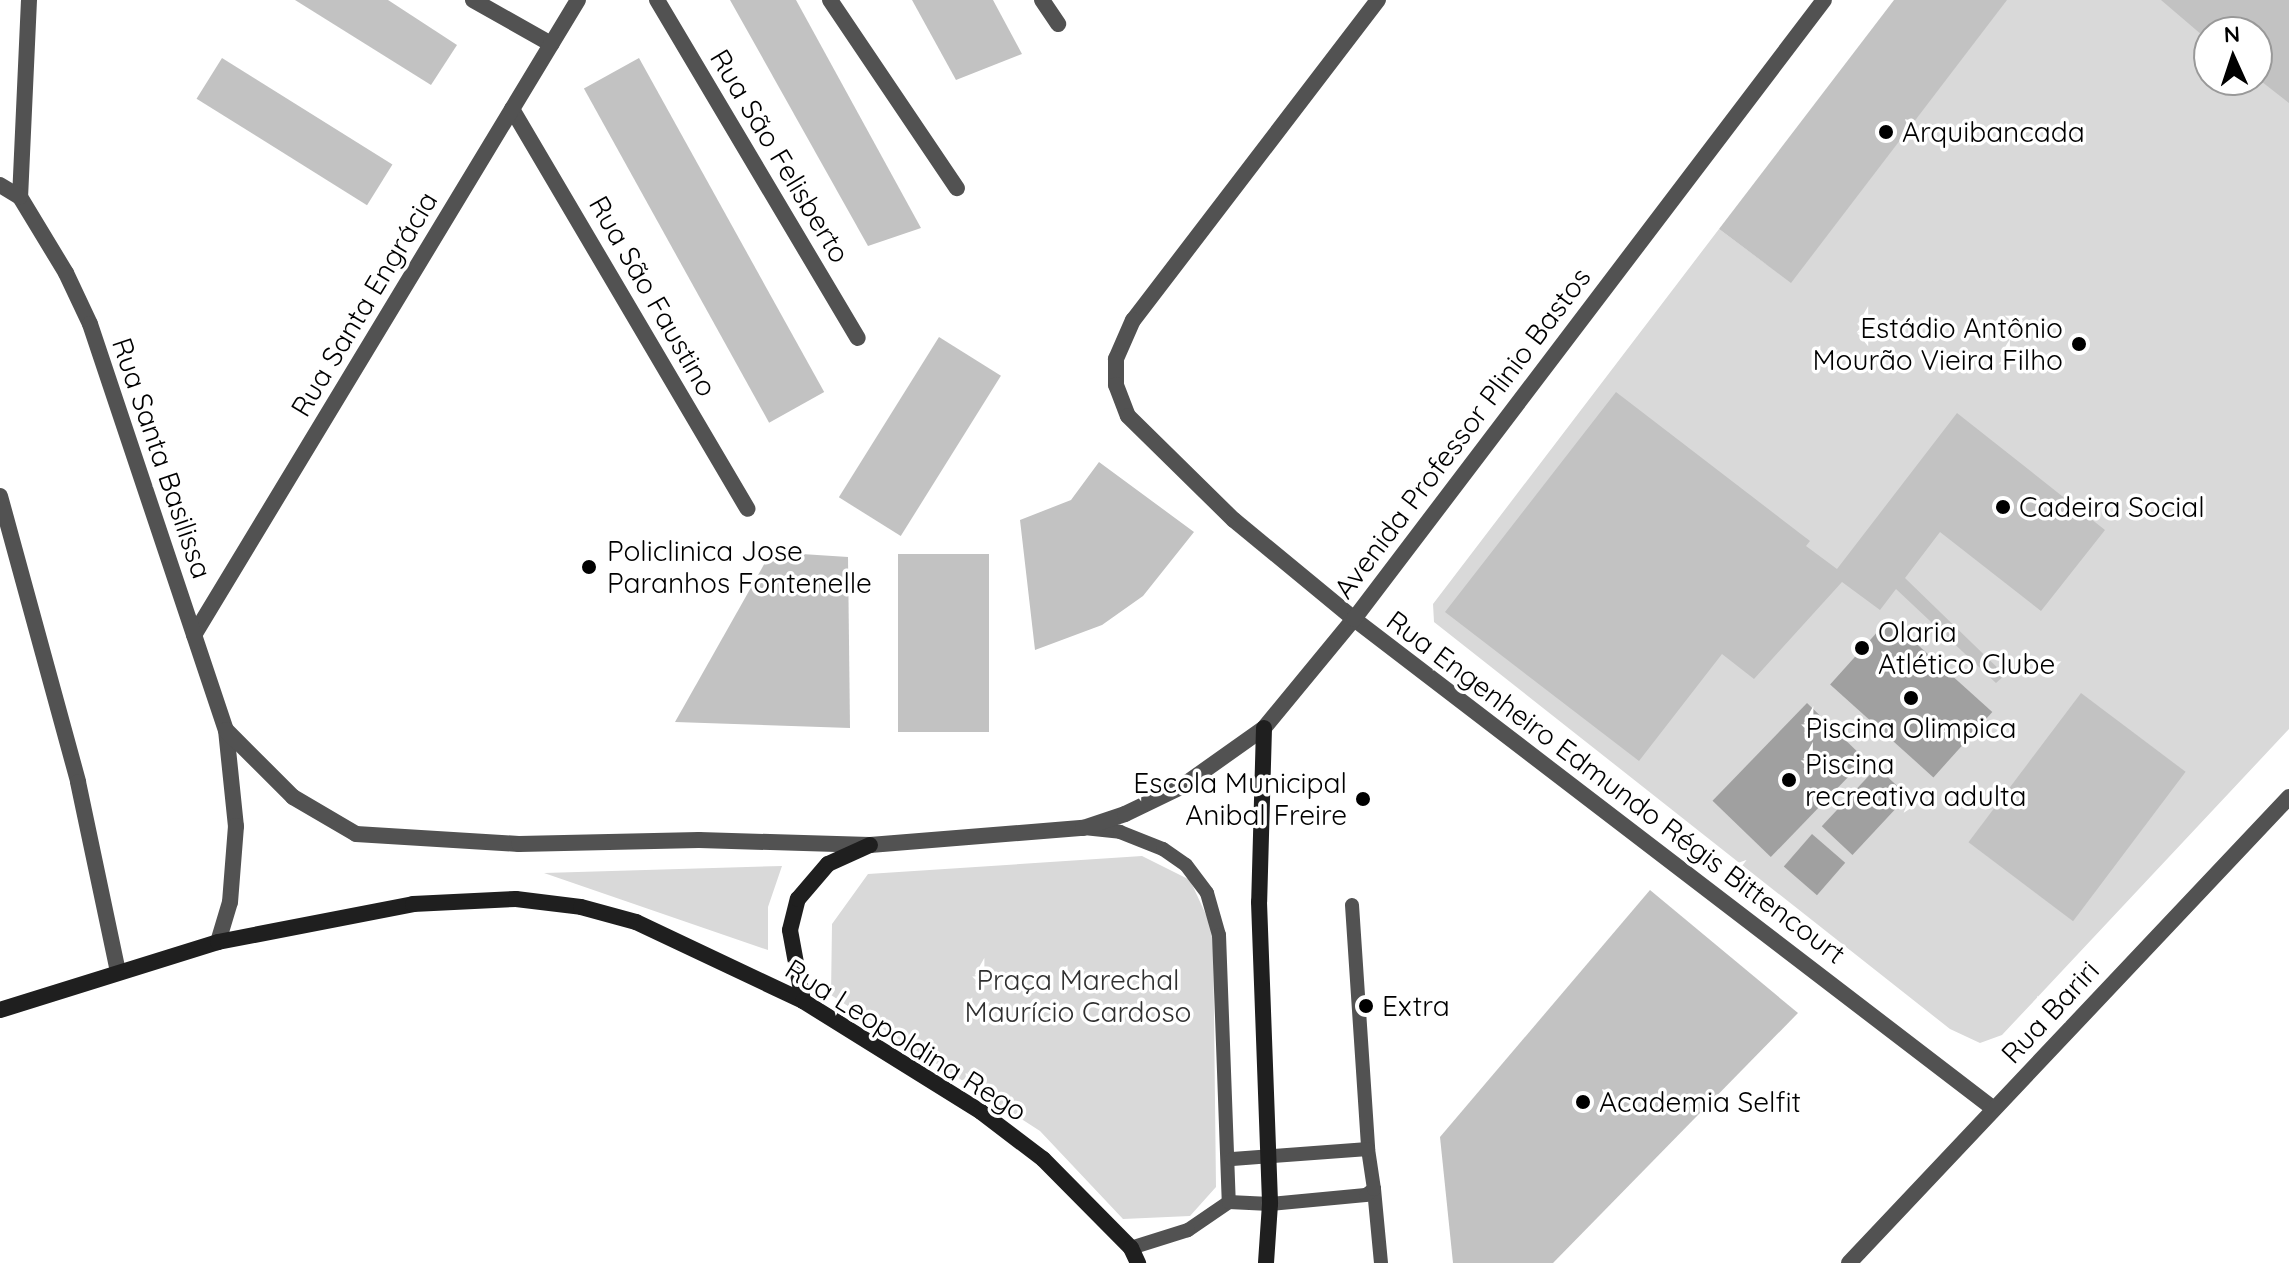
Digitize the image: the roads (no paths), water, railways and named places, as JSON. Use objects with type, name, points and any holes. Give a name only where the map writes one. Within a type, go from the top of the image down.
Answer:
[{"type":"main road","points":[[1264,728],[1259,902],[1270,1204],[1266,1263]]},
{"type":"main road","points":[[803,1001],[792,958],[790,930],[798,899],[828,864],[870,845]]},
{"type":"main road","name":"Rua Leopoldina Rego","points":[[0,1010],[218,942],[413,904],[516,899],[581,907],[636,922],[803,1001],[981,1112],[1043,1159],[1135,1256]]},
{"type":"street","points":[[0,185],[20,197],[29,0]]},
{"type":"street","points":[[473,0],[551,44]]},
{"type":"street","name":"Rua Santa Engrácia","points":[[194,635],[578,0]]},
{"type":"street","name":"Rua São Felisberto","points":[[657,0],[858,338]]},
{"type":"street","points":[[830,0],[957,188]]},
{"type":"street","points":[[1042,0],[1058,24]]},
{"type":"street","name":"Rua Engenheiro Edmundo Régis Bittencourt","points":[[1378,0],[1133,320],[1116,359],[1116,385],[1128,416],[1154,446],[1354,619],[1994,1109]]},
{"type":"street","name":"Avenida Professor Plinio Bastos","points":[[1083,828],[1181,787],[1264,728],[1354,619],[1824,0]]},
{"type":"street","name":"Rua São Faustino","points":[[512,109],[748,509]]},
{"type":"street","name":"Rua Santa Basilissa","points":[[20,197],[66,273],[90,324],[226,730],[236,838],[230,902],[218,942]]},
{"type":"street","points":[[0,496],[78,782],[118,971]]},
{"type":"street","points":[[226,730],[293,797],[356,834],[519,844],[699,840],[870,845],[1083,828]]},
{"type":"street","name":"Rua Bariri","points":[[1849,1263],[2289,797]]},
{"type":"lane","points":[[1083,828],[1120,832],[1163,849],[1186,865],[1217,914],[1232,1159],[1229,1202]]},
{"type":"lane","points":[[1352,905],[1368,1149],[1381,1263]]},
{"type":"lane","points":[[1232,1159],[1269,1160],[1368,1149]]},
{"type":"lane","points":[[1135,1256],[1188,1230],[1229,1202],[1270,1204],[1366,1195],[1374,1189]]},
{"type":"place","name":"Arquibancada","points":[[1886,132]]},
{"type":"place","name":"Estádio Antônio Mourão Vieira Filho","points":[[2079,344]]},
{"type":"place","name":"Cadeira Social","points":[[2003,507]]},
{"type":"place","name":"Policlinica Jose Paranhos Fontenelle","points":[[589,567]]},
{"type":"place","name":"Olaria Atlético Clube","points":[[1862,648]]},
{"type":"place","name":"Piscina Olimpica","points":[[1911,698]]},
{"type":"place","name":"Piscina recreativa adulta","points":[[1789,780]]},
{"type":"place","name":"Escola Municipal Anibal Freire","points":[[1363,799]]},
{"type":"place","name":"Extra","points":[[1366,1006]]},
{"type":"place","name":"Academia Selfit","points":[[1583,1102]]},
{"type":"park label","name":"Praça Marechal Maurício Cardoso","points":[[1078,996]]}]
